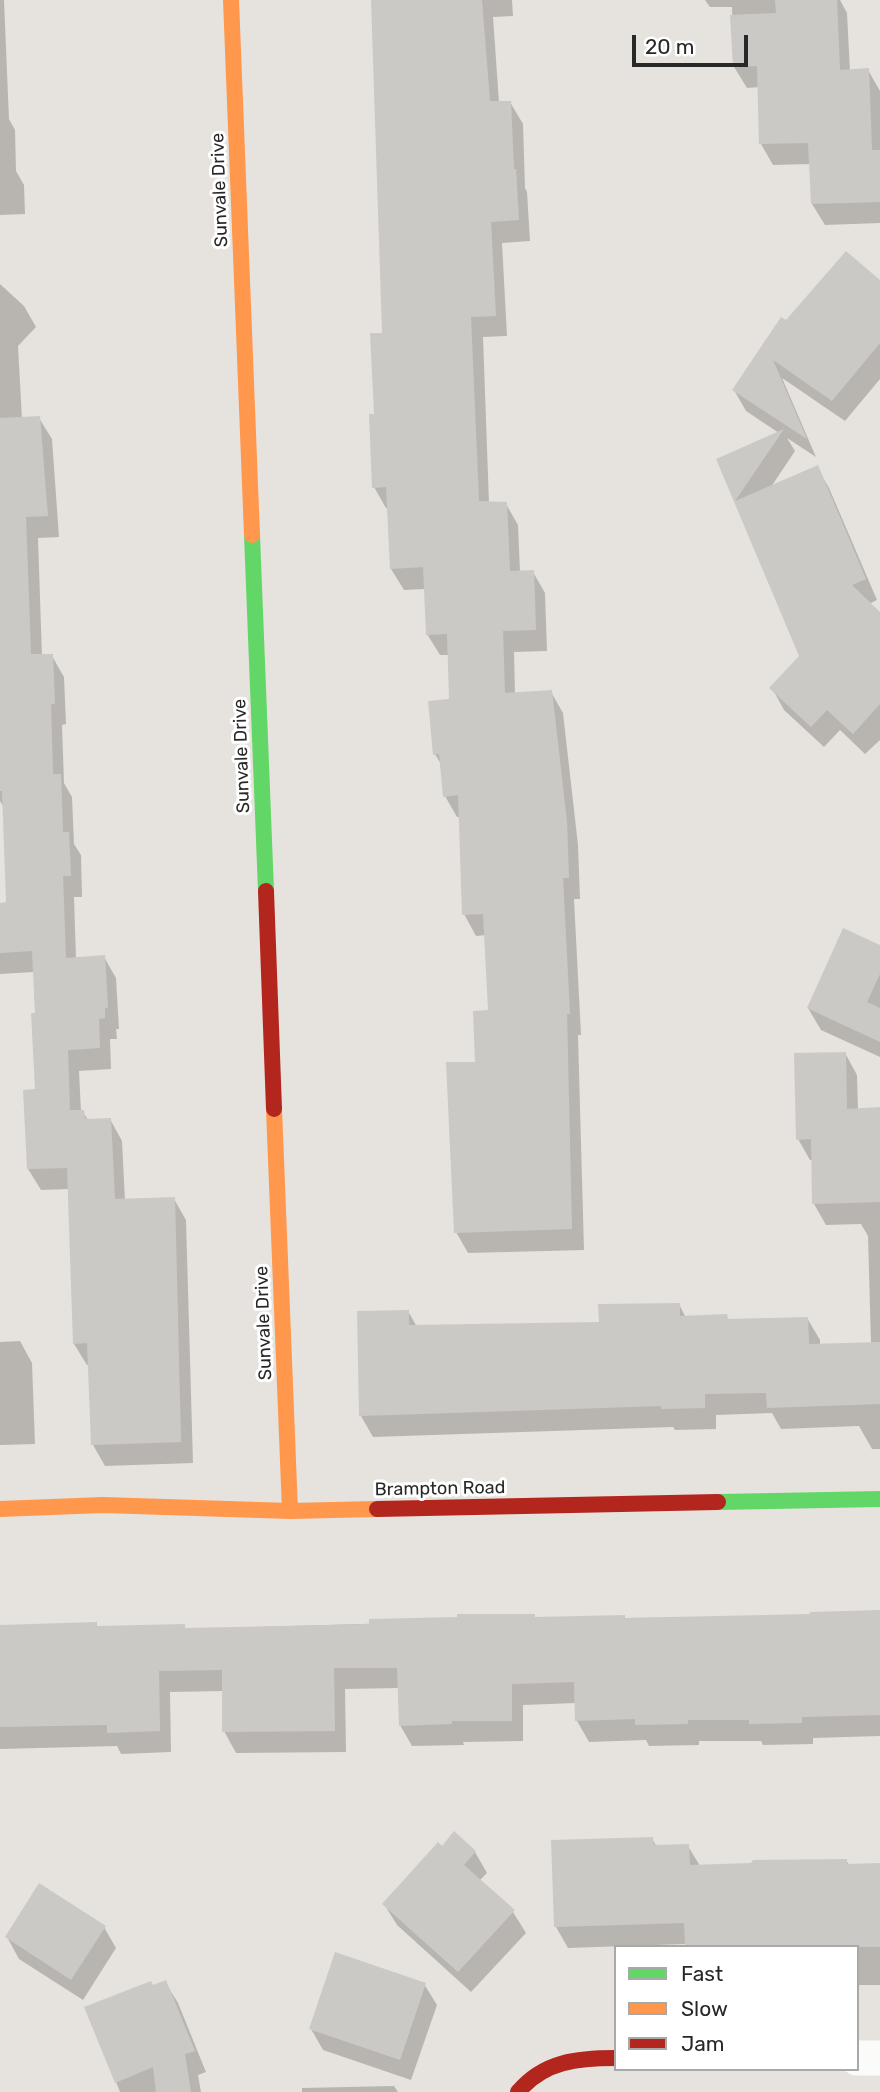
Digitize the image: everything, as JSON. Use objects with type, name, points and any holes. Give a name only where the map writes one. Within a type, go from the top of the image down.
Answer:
[{"type":"street","name":"Sunvale Drive","points":[[231,0],[290,1511]]},
{"type":"street","name":"Brampton Road","points":[[0,1509],[103,1505],[290,1511],[880,1499]]},
{"type":"street","points":[[518,2092],[537,2072],[556,2063],[614,2058]]},
{"type":"street","points":[[859,2058],[880,2058]]},
{"type":"building","points":[[371,0],[482,0],[490,101],[511,101],[519,220],[491,222],[496,316],[471,317],[479,501],[507,502],[510,571],[534,570],[536,630],[503,631],[505,693],[552,690],[567,822],[569,878],[563,878],[570,1014],[567,1014],[572,1229],[454,1233],[446,1062],[475,1062],[473,1011],[488,1010],[483,914],[462,915],[458,795],[443,797],[439,754],[433,755],[428,701],[449,699],[447,634],[426,635],[423,567],[390,569],[386,487],[372,488],[369,414],[374,414],[370,333],[382,333]]},
{"type":"building","points":[[775,0],[837,0],[840,70],[869,68],[872,150],[880,150],[880,202],[811,204],[808,143],[759,144],[757,66],[733,67],[730,15],[776,13]]},
{"type":"building","points":[[846,251],[880,280],[880,343],[832,401],[773,360],[807,439],[732,390],[781,317],[786,320]]},
{"type":"building","points":[[40,416],[48,516],[26,517],[31,654],[53,654],[53,774],[61,774],[63,832],[69,832],[71,876],[63,876],[66,958],[105,955],[108,1008],[105,1008],[105,1018],[99,1019],[100,1048],[68,1050],[70,1110],[84,1110],[85,1119],[111,1118],[115,1199],[175,1197],[181,1442],[91,1445],[87,1343],[73,1344],[67,1168],[27,1169],[23,1090],[35,1089],[31,1013],[35,1013],[32,951],[0,953],[0,903],[6,902],[0,791],[0,418]]},
{"type":"building","points":[[784,429],[735,501],[818,465],[866,579],[852,585],[880,612],[880,704],[853,734],[827,710],[811,727],[769,688],[799,656],[716,459]]},
{"type":"building","points":[[843,928],[880,945],[880,974],[867,1002],[880,1008],[880,1042],[807,1008]]},
{"type":"building","points":[[846,1052],[847,1109],[880,1107],[880,1202],[812,1204],[811,1139],[796,1140],[794,1053]]},
{"type":"building","points":[[680,1303],[680,1316],[727,1314],[728,1319],[808,1317],[809,1344],[880,1342],[880,1404],[767,1408],[766,1393],[705,1394],[705,1408],[661,1409],[661,1406],[359,1416],[357,1311],[409,1310],[409,1325],[599,1322],[598,1304]]},
{"type":"building","points":[[880,1610],[880,1715],[802,1717],[802,1723],[749,1724],[749,1720],[688,1720],[688,1724],[635,1725],[635,1719],[575,1721],[574,1682],[512,1684],[512,1721],[452,1721],[452,1724],[399,1726],[397,1668],[334,1668],[335,1731],[222,1732],[222,1670],[159,1671],[160,1731],[107,1733],[107,1725],[0,1727],[0,1625],[97,1622],[97,1626],[185,1624],[185,1628],[369,1624],[369,1619],[457,1617],[457,1614],[535,1614],[535,1617],[625,1615],[625,1618]]},
{"type":"building","points":[[454,1831],[476,1851],[464,1865],[515,1910],[458,1972],[382,1904],[438,1842],[442,1846]]},
{"type":"building","points":[[653,1837],[654,1845],[689,1844],[690,1865],[751,1863],[753,1860],[847,1859],[847,1864],[880,1863],[880,1947],[685,1945],[684,1923],[554,1927],[551,1840]]},
{"type":"building","points":[[39,1883],[106,1926],[71,1980],[5,1937]]},
{"type":"building","points":[[335,1952],[426,1983],[400,2060],[309,2029]]},
{"type":"building","points":[[166,1980],[195,2051],[185,2054],[191,2092],[156,2092],[153,2067],[115,2083],[84,2007],[151,1981],[153,1985]]},
{"type":"traffic: fast","points":[[252,535],[266,891]]},
{"type":"traffic: fast","points":[[718,1502],[880,1499]]},
{"type":"traffic: slow","points":[[231,0],[252,535]]},
{"type":"traffic: slow","points":[[274,1109],[290,1511]]},
{"type":"traffic: slow","points":[[0,1509],[103,1505],[290,1511],[377,1509]]},
{"type":"traffic: jam","points":[[266,891],[274,1109]]},
{"type":"traffic: jam","points":[[377,1509],[718,1502]]},
{"type":"traffic: jam","points":[[518,2092],[539,2074],[562,2063],[614,2058]]}]
